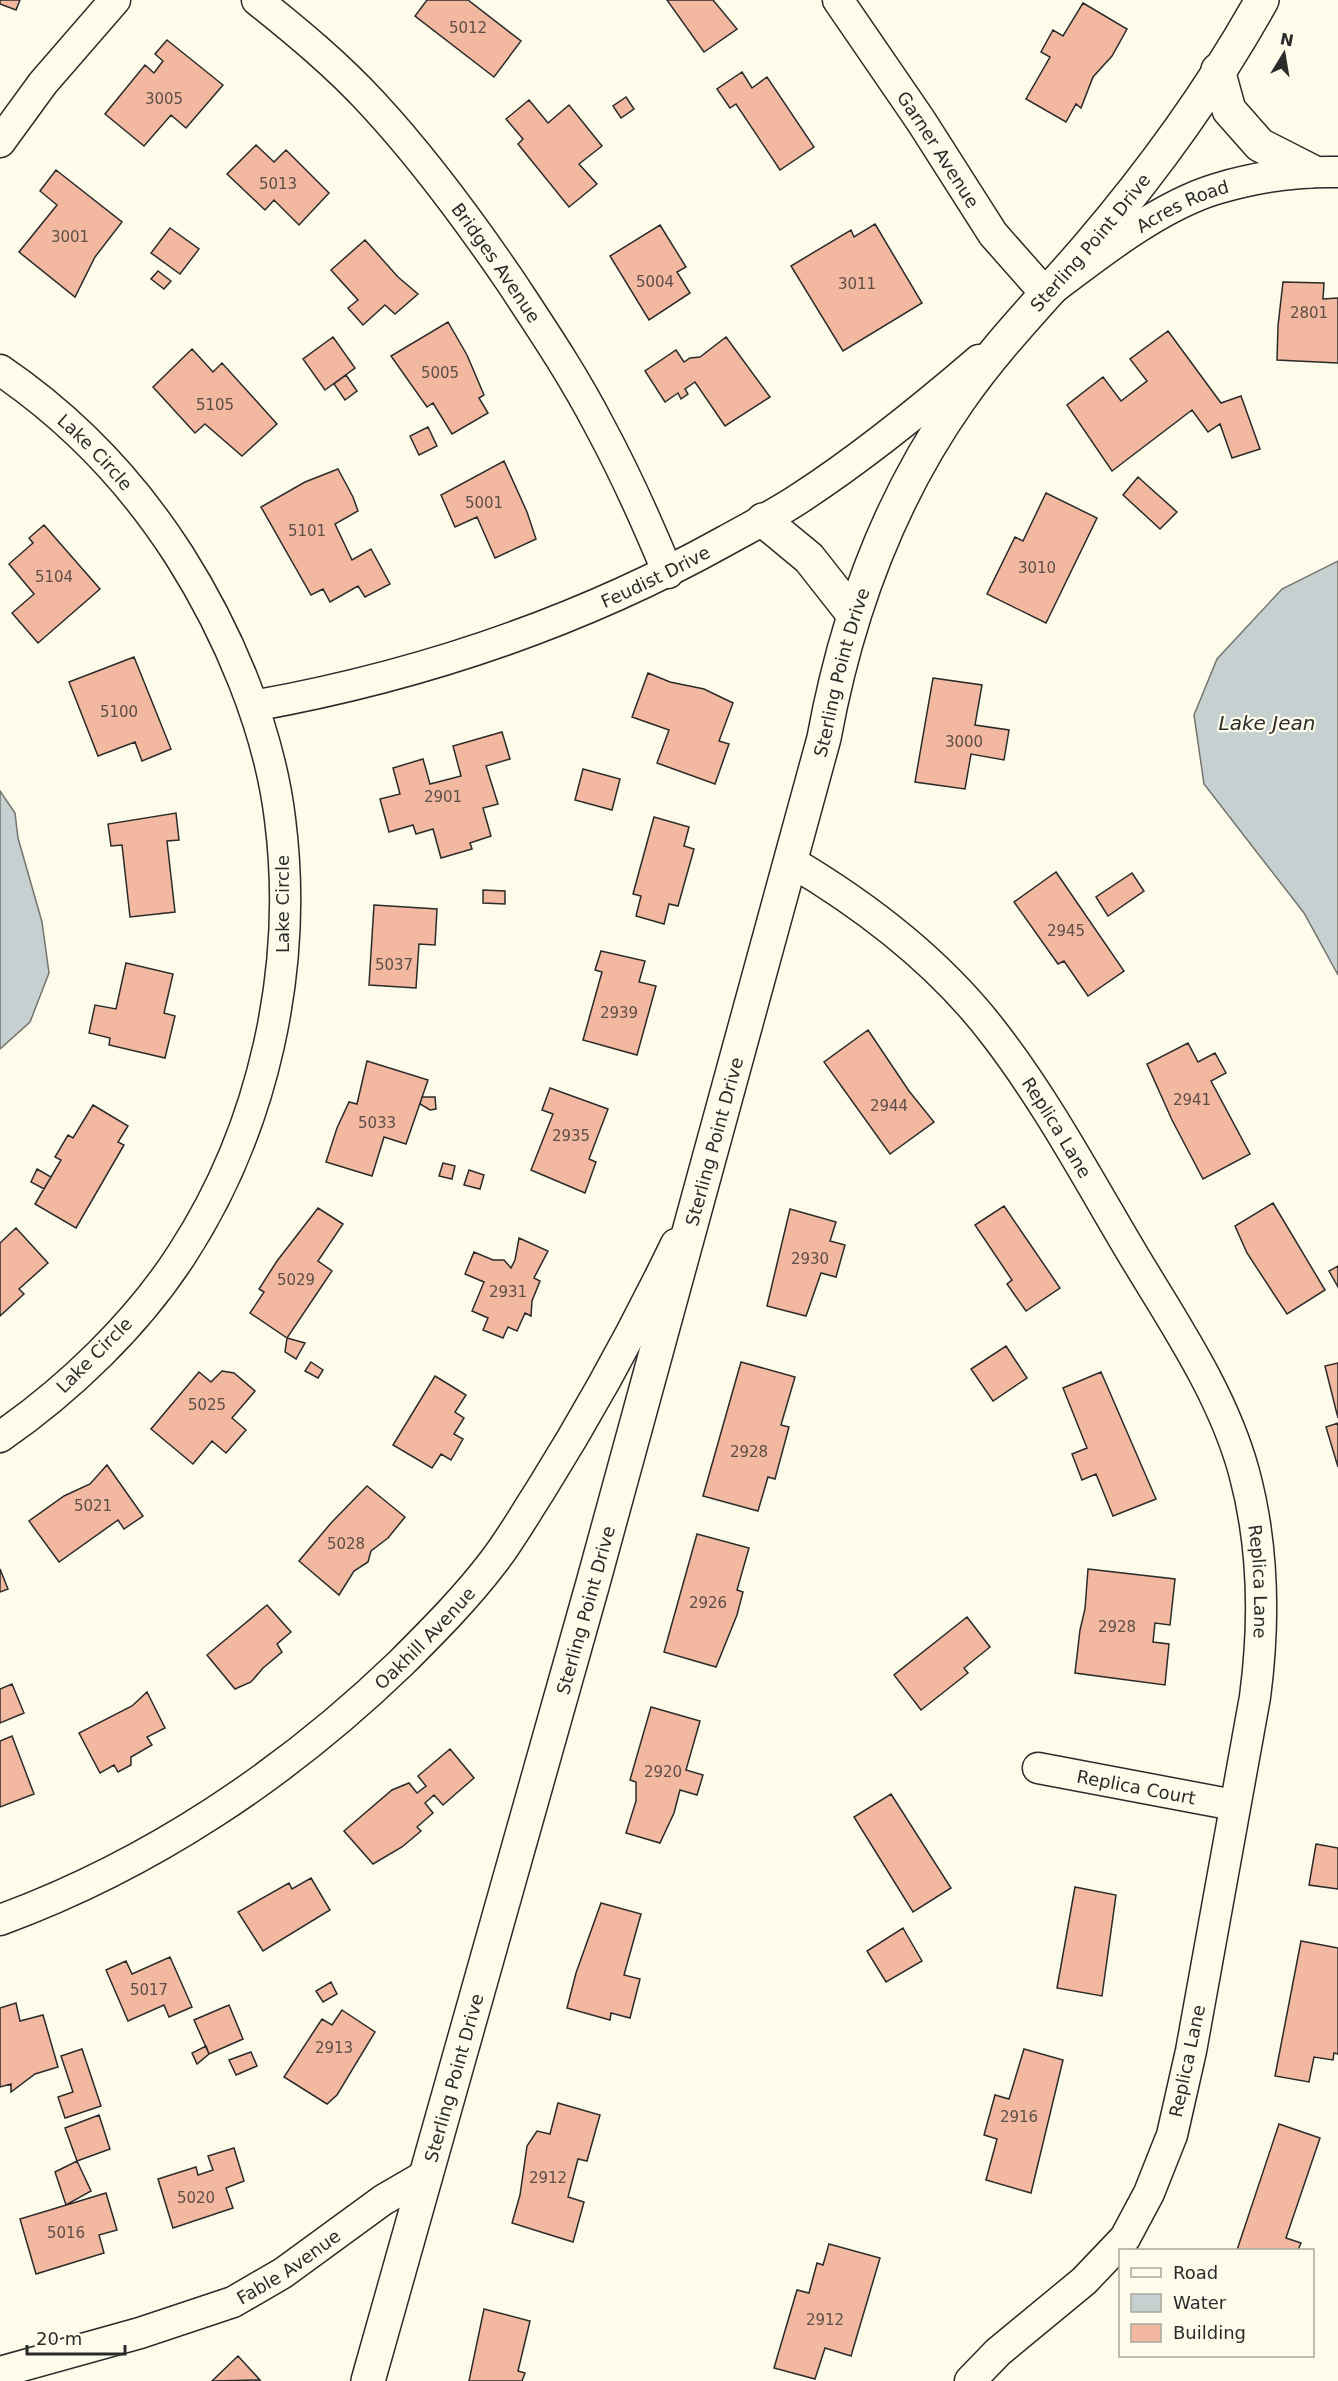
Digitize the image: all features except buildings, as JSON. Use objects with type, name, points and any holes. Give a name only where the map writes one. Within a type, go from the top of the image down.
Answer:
[{"type":"street","points":[[0,142],[43,83],[115,0]]},
{"type":"street","name":"Bridges Avenue","points":[[257,0],[306,40],[370,101],[429,168],[472,225],[558,353],[599,423],[644,514],[668,573]]},
{"type":"street","name":"Garner Avenue","points":[[838,0],[921,121],[993,234],[1046,294]]},
{"type":"street","name":"Sterling Point Drive","points":[[368,2381],[590,1594],[824,738],[832,691],[853,614],[881,540],[916,468],[958,401],[1006,338],[1088,247],[1172,140],[1262,0]]},
{"type":"street","points":[[1218,70],[1229,110],[1260,145],[1324,172]]},
{"type":"street","name":"Acres Road","points":[[1046,294],[1113,243],[1185,202],[1215,189],[1268,176],[1324,172]]},
{"type":"street","name":"Feudist Drive","points":[[252,706],[315,695],[396,675],[497,645],[575,615],[668,573],[799,499],[906,423],[1006,338]]},
{"type":"street","name":"Lake Circle","points":[[0,370],[27,388],[78,432],[117,472],[161,528],[200,588],[226,639],[265,747],[280,816],[285,874],[285,931],[278,1002],[263,1072],[240,1140],[210,1205],[182,1255],[146,1303],[84,1370],[26,1419],[0,1437]]},
{"type":"street","points":[[763,520],[809,558],[853,614]]},
{"type":"street","name":"Replica Lane","points":[[790,861],[839,890],[896,933],[948,981],[995,1034],[1036,1092],[1162,1302],[1223,1412],[1244,1472],[1257,1533],[1263,1596],[1259,1669],[1191,2051],[1172,2136],[1149,2193],[1125,2238],[1084,2281],[998,2352],[970,2381]]},
{"type":"street","name":"Oakhill Avenue","points":[[0,1920],[40,1906],[126,1864],[210,1816],[288,1761],[346,1713],[432,1633],[495,1561],[569,1445],[636,1326],[697,1203]]},
{"type":"street","name":"Replica Court","points":[[1038,1768],[1234,1805]]},
{"type":"street","name":"Fable Avenue","points":[[0,2372],[140,2333],[233,2302],[283,2273],[382,2200],[426,2175]]},
{"type":"water","name":"Lake Jean","points":[[1338,561],[1338,975],[1304,913],[1204,784],[1194,715],[1217,659],[1282,589]]},
{"type":"water","points":[[0,791],[15,813],[18,838],[42,922],[49,973],[30,1022],[0,1049]]}]
